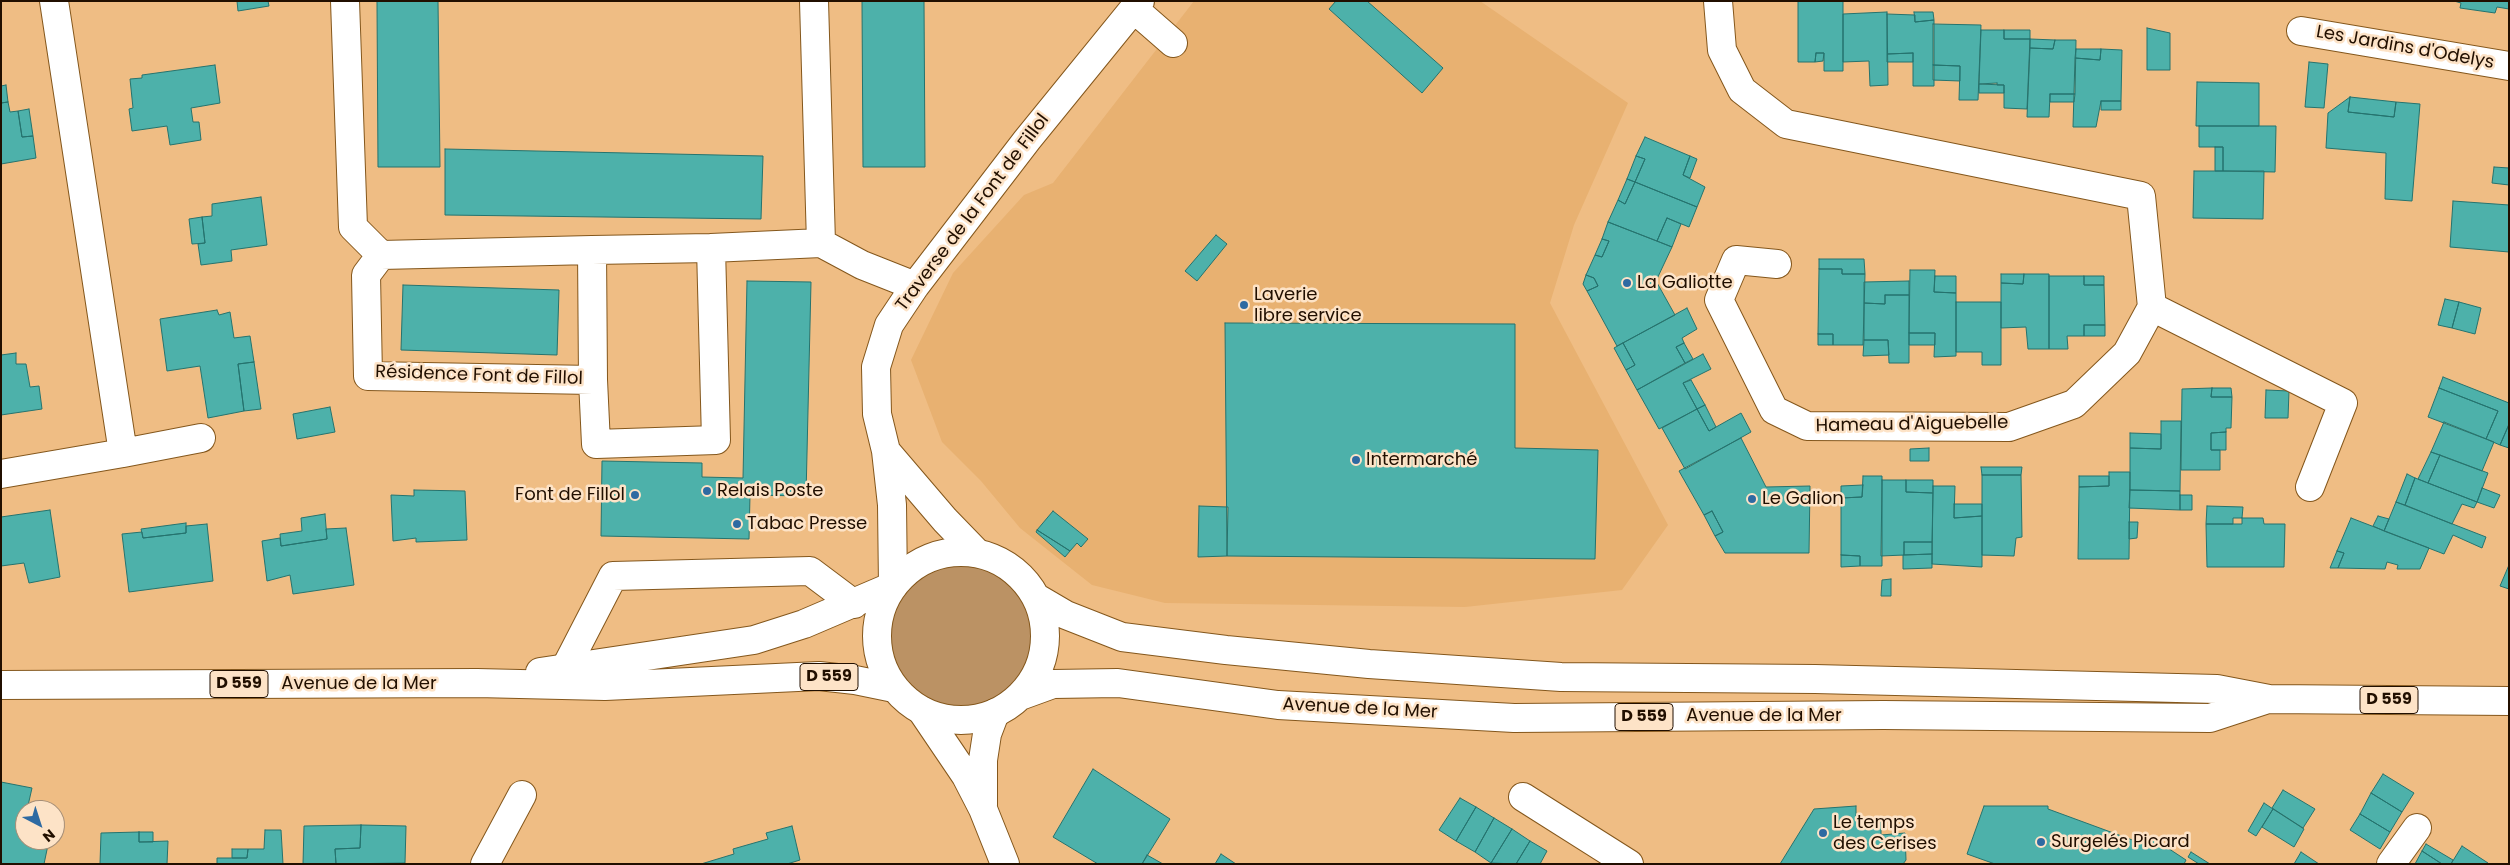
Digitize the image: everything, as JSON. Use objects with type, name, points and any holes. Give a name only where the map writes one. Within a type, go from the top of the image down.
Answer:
[{"type":"main road","points":[[54,1],[123,453]]},
{"type":"main road","points":[[345,1],[353,227],[381,255],[711,248],[821,243],[862,265],[915,286]]},
{"type":"main road","points":[[814,1],[821,243]]},
{"type":"main road","points":[[1718,1],[1722,50],[1742,90],[1786,124],[2141,196],[2152,307],[2343,403],[2310,487]]},
{"type":"main road","points":[[1137,5],[1173,43]]},
{"type":"main road","name":"Traverse de la Font de Fillol","points":[[893,586],[892,514],[886,451],[878,414],[876,367],[889,325],[915,286],[1027,140],[1137,5]]},
{"type":"main road","name":"Les Jardins d'Odelys","points":[[2301,31],[2509,66]]},
{"type":"main road","points":[[592,250],[593,380],[596,444],[716,440],[711,248]]},
{"type":"main road","name":"Résidence Font de Fillol","points":[[381,255],[366,275],[368,376],[593,380]]},
{"type":"main road","name":"Hameau d'Aiguebelle","points":[[1777,264],[1736,260],[1719,300],[1774,410],[1808,426],[2009,427],[2074,404],[2127,353],[2152,307]]},
{"type":"main road","points":[[1,474],[201,438]]},
{"type":"main road","name":"Traverse de la Font de Fillol","points":[[886,451],[945,520],[977,553]]},
{"type":"main road","points":[[922,711],[945,719],[970,720],[994,713],[1009,706],[1020,696],[1036,674],[1044,649],[1044,623],[1037,598],[1022,577],[1001,562],[977,553],[951,552],[925,559],[907,570],[893,586],[880,610],[876,637],[881,665],[894,688],[922,711],[966,776],[983,809],[1005,864]]},
{"type":"main road","points":[[566,667],[613,576],[810,571],[854,604]]},
{"type":"main road","name":"Avenue de la Mer","points":[[477,683],[566,667],[754,640],[804,624],[893,586]]},
{"type":"main road","name":"Avenue de la Mer","points":[[1037,598],[1066,615],[1122,637],[1226,650],[1369,664],[1561,677],[1815,679],[2217,689],[2269,699],[2509,701]]},
{"type":"main road","name":"Avenue de la Mer","points":[[1,685],[477,683],[605,686],[819,676],[855,680],[894,688]]},
{"type":"main road","name":"Avenue de la Mer","points":[[1020,696],[1053,684],[1118,683],[1278,705],[1514,718],[1883,715],[2210,718],[2269,699]]},
{"type":"main road","points":[[983,809],[984,760],[987,734],[994,713]]},
{"type":"main road","points":[[485,864],[522,795]]},
{"type":"main road","points":[[1523,797],[1630,864]]},
{"type":"main road","points":[[2390,864],[2417,828]]},
{"type":"shaded area","points":[[1194,1],[1480,1],[1628,103],[1574,225],[1550,303],[1668,525],[1622,590],[1465,607],[1165,603],[1092,585],[1020,528],[981,481],[942,442],[911,360],[953,273],[1024,195],[1053,183]]},
{"type":"shaded area","points":[[953,552],[969,552],[1001,562],[1026,583],[1039,604],[1045,636],[1039,668],[1031,683],[1014,701],[993,714],[969,720],[953,720],[929,714],[914,706],[891,683],[883,668],[877,644],[877,628],[883,604],[891,589],[914,566],[929,558]]},
{"type":"building","points":[[237,1],[268,1],[269,6],[238,11]]},
{"type":"building","points":[[377,1],[438,1],[440,167],[378,167]]},
{"type":"building","points":[[862,1],[924,1],[925,167],[863,167]]},
{"type":"building","points":[[1336,1],[1367,1],[1443,68],[1422,93],[1329,9]]},
{"type":"building","points":[[1798,1],[1843,1],[1843,71],[1824,71],[1824,53],[1816,53],[1815,62],[1798,62]]},
{"type":"building","points":[[2454,1],[2509,1],[2509,9],[2497,7],[2495,13],[2460,8],[2461,3]]},
{"type":"building","points":[[1887,12],[1888,85],[1870,86],[1869,61],[1843,62],[1843,14]]},
{"type":"building","points":[[1914,12],[1933,12],[1934,20],[1915,22]]},
{"type":"building","points":[[1887,14],[1915,15],[1915,22],[1934,20],[1934,86],[1913,86],[1913,53],[1887,54]]},
{"type":"building","points":[[1933,24],[1981,25],[1978,100],[1959,100],[1960,66],[1933,65]]},
{"type":"building","points":[[2147,28],[2170,33],[2170,70],[2147,70]]},
{"type":"building","points":[[1981,30],[2004,30],[2004,39],[2030,39],[2027,109],[2004,108],[2004,85],[1979,84]]},
{"type":"building","points":[[2004,30],[2030,30],[2030,39],[2004,39]]},
{"type":"building","points":[[2030,39],[2055,40],[2053,49],[2030,48]]},
{"type":"building","points":[[2055,40],[2076,40],[2075,94],[2050,94],[2049,117],[2027,117],[2030,48],[2053,49]]},
{"type":"building","points":[[2076,49],[2101,49],[2100,60],[2075,58]]},
{"type":"building","points":[[2101,49],[2122,50],[2121,101],[2101,101],[2096,127],[2073,127],[2075,58],[2100,60]]},
{"type":"building","points":[[1816,53],[1824,53],[1823,61],[1815,62]]},
{"type":"building","points":[[1913,53],[1913,62],[1887,62],[1887,54]]},
{"type":"building","points":[[2309,62],[2328,64],[2324,108],[2305,107]]},
{"type":"building","points":[[215,65],[220,103],[191,108],[193,122],[199,122],[201,140],[170,145],[167,126],[132,131],[129,109],[133,108],[130,79],[142,78],[142,75]]},
{"type":"building","points":[[1933,65],[1960,66],[1960,81],[1933,80]]},
{"type":"building","points":[[2197,82],[2259,83],[2259,126],[2196,126]]},
{"type":"building","points":[[1997,83],[1997,85],[2004,85],[2004,93],[1979,93],[1979,84]]},
{"type":"building","points":[[6,85],[8,102],[1,103],[1,86]]},
{"type":"building","points":[[2050,94],[2075,94],[2074,102],[2050,102]]},
{"type":"building","points":[[2350,97],[2348,112],[2394,117],[2396,102],[2420,104],[2412,201],[2385,199],[2386,153],[2326,148],[2328,113]]},
{"type":"building","points":[[2350,97],[2396,102],[2394,117],[2348,112]]},
{"type":"building","points":[[2101,101],[2121,101],[2121,110],[2101,110]]},
{"type":"building","points":[[8,102],[10,112],[18,111],[22,137],[33,136],[36,158],[1,164],[1,103]]},
{"type":"building","points":[[29,109],[33,136],[22,137],[18,111]]},
{"type":"building","points":[[2199,126],[2276,126],[2275,172],[2223,171],[2223,147],[2199,147]]},
{"type":"building","points":[[1645,137],[1690,156],[1683,175],[1705,187],[1697,207],[1635,182],[1645,159],[1636,156]]},
{"type":"building","points":[[2215,147],[2223,147],[2223,171],[2215,171]]},
{"type":"building","points":[[445,149],[763,156],[761,219],[445,215]]},
{"type":"building","points":[[1636,156],[1645,159],[1635,182],[1627,179]]},
{"type":"building","points":[[1690,156],[1697,159],[1690,178],[1683,175]]},
{"type":"building","points":[[2494,167],[2509,168],[2509,185],[2492,183]]},
{"type":"building","points":[[2194,171],[2264,171],[2263,219],[2193,218]]},
{"type":"building","points":[[1627,179],[1635,182],[1625,204],[1618,200]]},
{"type":"building","points":[[1635,182],[1697,207],[1689,227],[1667,218],[1657,241],[1608,222],[1618,200],[1625,204]]},
{"type":"building","points":[[261,197],[267,245],[231,250],[232,261],[201,265],[198,244],[205,243],[202,217],[212,216],[212,204]]},
{"type":"building","points":[[2453,201],[2509,205],[2509,252],[2450,247]]},
{"type":"building","points":[[202,217],[205,243],[192,244],[189,219]]},
{"type":"building","points":[[1667,218],[1681,224],[1672,247],[1657,241]]},
{"type":"building","name":"La Galiotte","points":[[1608,222],[1672,247],[1656,281],[1675,315],[1617,346],[1587,291],[1598,286],[1594,278],[1586,275],[1595,255],[1602,257],[1609,241],[1602,239]]},
{"type":"building","points":[[1216,235],[1227,244],[1197,281],[1185,271]]},
{"type":"building","points":[[1602,239],[1609,241],[1602,257],[1595,255]]},
{"type":"building","points":[[1819,259],[1864,259],[1865,274],[1842,274],[1842,269],[1819,269]]},
{"type":"building","points":[[1819,269],[1842,269],[1842,274],[1865,274],[1863,345],[1833,345],[1833,334],[1818,334]]},
{"type":"building","points":[[1910,270],[1935,270],[1934,292],[1956,293],[1956,356],[1934,357],[1935,333],[1909,333]]},
{"type":"building","points":[[2001,274],[2024,274],[2023,284],[2001,283]]},
{"type":"building","points":[[2024,274],[2049,274],[2049,349],[2028,349],[2026,327],[2001,328],[2001,283],[2023,284]]},
{"type":"building","points":[[1586,275],[1594,278],[1598,286],[1587,291],[1583,284]]},
{"type":"building","points":[[1935,276],[1956,276],[1956,293],[1934,292]]},
{"type":"building","points":[[2049,276],[2084,276],[2084,285],[2104,285],[2105,325],[2084,325],[2084,336],[2067,336],[2068,349],[2049,349]]},
{"type":"building","points":[[2084,276],[2104,276],[2104,285],[2084,285]]},
{"type":"building","points":[[747,281],[811,282],[806,496],[750,495],[749,539],[601,536],[602,461],[702,463],[702,477],[743,478]]},
{"type":"building","points":[[1909,281],[1909,295],[1885,295],[1885,304],[1864,303],[1864,282]]},
{"type":"building","points":[[403,285],[559,290],[557,355],[401,350]]},
{"type":"building","points":[[1885,295],[1909,295],[1909,363],[1889,363],[1888,340],[1864,340],[1864,303],[1885,304]]},
{"type":"building","points":[[2445,299],[2459,302],[2452,328],[2438,325]]},
{"type":"building","points":[[1956,302],[2001,302],[2001,365],[1982,365],[1982,352],[1956,352]]},
{"type":"building","points":[[2459,302],[2481,308],[2475,334],[2452,328]]},
{"type":"building","points":[[1687,308],[1697,329],[1682,338],[1684,343],[1676,347],[1685,363],[1637,390],[1626,370],[1635,365],[1623,343]]},
{"type":"building","points":[[217,310],[219,315],[230,312],[234,338],[250,336],[254,362],[238,364],[244,411],[208,418],[200,366],[167,371],[160,319]]},
{"type":"building","points":[[1225,323],[1515,324],[1515,448],[1598,450],[1595,559],[1227,556]]},
{"type":"building","points":[[2084,325],[2105,325],[2105,336],[2084,336]]},
{"type":"building","points":[[1909,333],[1935,333],[1935,345],[1909,345]]},
{"type":"building","points":[[1818,334],[1833,334],[1833,345],[1818,345]]},
{"type":"building","points":[[1864,340],[1888,340],[1889,355],[1863,356]]},
{"type":"building","points":[[1623,343],[1635,365],[1626,370],[1614,348]]},
{"type":"building","points":[[1684,343],[1693,359],[1685,363],[1676,347]]},
{"type":"building","points":[[16,353],[16,364],[26,364],[30,387],[39,386],[42,409],[1,415],[1,355]]},
{"type":"building","points":[[1703,354],[1711,369],[1683,383],[1697,409],[1659,429],[1637,390]]},
{"type":"building","points":[[254,362],[261,409],[244,411],[238,364]]},
{"type":"building","points":[[2443,377],[2509,403],[2509,424],[2500,445],[2486,439],[2498,411],[2439,388]]},
{"type":"building","points":[[1691,380],[1705,405],[1697,409],[1683,383]]},
{"type":"building","points":[[2212,388],[2211,397],[2232,397],[2231,428],[2226,428],[2226,432],[2211,433],[2211,450],[2220,450],[2220,470],[2181,470],[2182,389]]},
{"type":"building","points":[[2212,388],[2231,388],[2232,397],[2211,397]]},
{"type":"building","points":[[2439,388],[2498,411],[2486,439],[2428,417]]},
{"type":"building","points":[[2266,390],[2289,391],[2288,418],[2265,418]]},
{"type":"building","points":[[1705,405],[1716,427],[1709,431],[1697,409]]},
{"type":"building","points":[[330,407],[335,432],[297,439],[293,414]]},
{"type":"building","points":[[1697,409],[1709,431],[1741,413],[1751,432],[1685,469],[1662,428]]},
{"type":"building","points":[[2161,421],[2181,421],[2180,491],[2130,490],[2130,448],[2161,449]]},
{"type":"building","points":[[2444,422],[2494,442],[2482,471],[2431,452]]},
{"type":"building","points":[[2509,427],[2509,448],[2500,445]]},
{"type":"building","points":[[2226,432],[2226,450],[2211,450],[2211,433]]},
{"type":"building","points":[[2130,433],[2161,434],[2161,449],[2130,448]]},
{"type":"building","name":"Le Galion","points":[[1741,438],[1766,487],[1810,486],[1809,553],[1725,553],[1715,536],[1723,532],[1712,511],[1704,515],[1679,471]]},
{"type":"building","points":[[1929,448],[1929,461],[1910,461],[1910,449]]},
{"type":"building","points":[[2431,452],[2440,455],[2428,483],[2418,479]]},
{"type":"building","points":[[2440,455],[2488,473],[2477,502],[2428,483]]},
{"type":"building","points":[[1981,467],[2022,467],[2021,475],[1982,475]]},
{"type":"building","points":[[2109,472],[2130,472],[2129,559],[2078,559],[2079,487],[2109,486]]},
{"type":"building","points":[[2407,474],[2415,478],[2405,505],[2396,502]]},
{"type":"building","points":[[1982,475],[2021,475],[2022,537],[2016,538],[2014,556],[1982,555]]},
{"type":"building","points":[[1863,476],[1882,476],[1882,566],[1860,566],[1860,556],[1841,555],[1841,498],[1862,497]]},
{"type":"building","points":[[2079,476],[2109,476],[2109,486],[2079,487]]},
{"type":"building","points":[[2415,478],[2477,502],[2474,508],[2462,504],[2452,524],[2405,505]]},
{"type":"building","points":[[1882,480],[1906,480],[1906,492],[1933,493],[1932,542],[1904,542],[1904,555],[1881,556]]},
{"type":"building","points":[[1906,480],[1933,480],[1933,493],[1906,492]]},
{"type":"building","points":[[1863,485],[1862,497],[1841,498],[1841,486]]},
{"type":"building","points":[[1933,486],[1955,486],[1954,518],[1982,516],[1982,567],[1932,564]]},
{"type":"building","points":[[2482,488],[2500,495],[2494,508],[2477,502]]},
{"type":"building","points":[[414,490],[465,491],[467,540],[416,542],[416,538],[393,541],[391,495],[414,496]]},
{"type":"building","points":[[2130,490],[2180,491],[2180,510],[2129,508]]},
{"type":"building","points":[[2180,495],[2192,495],[2192,510],[2180,510]]},
{"type":"building","points":[[2396,502],[2486,537],[2482,548],[2453,535],[2444,554],[2384,531]]},
{"type":"building","points":[[1954,504],[1982,504],[1982,516],[1954,518]]},
{"type":"building","points":[[1199,506],[1228,507],[1227,556],[1198,557]]},
{"type":"building","points":[[2207,506],[2243,507],[2242,518],[2233,518],[2233,524],[2206,524]]},
{"type":"building","points":[[50,510],[60,577],[29,583],[24,563],[1,566],[1,517]]},
{"type":"building","points":[[1053,511],[1088,539],[1081,547],[1077,543],[1070,551],[1037,530]]},
{"type":"building","points":[[1712,511],[1723,532],[1715,536],[1704,515]]},
{"type":"building","points":[[325,514],[327,539],[281,546],[280,534],[302,531],[301,518]]},
{"type":"building","points":[[2378,516],[2389,519],[2384,531],[2373,526]]},
{"type":"building","points":[[2242,518],[2263,518],[2264,524],[2285,524],[2284,567],[2207,567],[2206,524],[2242,524]]},
{"type":"building","points":[[2351,518],[2429,548],[2420,569],[2397,569],[2398,565],[2387,562],[2385,569],[2338,568],[2344,553],[2337,551]]},
{"type":"building","points":[[2129,522],[2138,522],[2137,538],[2129,539]]},
{"type":"building","points":[[186,523],[186,533],[143,538],[141,529]]},
{"type":"building","points":[[207,524],[213,581],[129,592],[122,534],[142,532],[143,538],[186,533],[186,526]]},
{"type":"building","points":[[346,528],[354,585],[293,594],[290,575],[267,581],[262,541],[280,538],[281,546],[327,539],[326,529]]},
{"type":"building","points":[[1037,530],[1070,551],[1065,557],[1036,532]]},
{"type":"building","points":[[1904,542],[1932,542],[1932,554],[1904,555]]},
{"type":"building","points":[[2337,551],[2344,553],[2338,568],[2330,568]]},
{"type":"building","points":[[1932,554],[1932,568],[1903,569],[1903,555]]},
{"type":"building","points":[[1841,555],[1860,556],[1860,566],[1841,567]]},
{"type":"building","points":[[2509,565],[2509,589],[2500,586]]},
{"type":"building","points":[[1891,579],[1891,596],[1881,596],[1882,580]]},
{"type":"building","points":[[1093,769],[1170,819],[1142,864],[1098,864],[1053,837]]},
{"type":"building","points":[[2383,774],[2414,793],[2402,812],[2371,793]]},
{"type":"building","points":[[1,782],[32,788],[29,800],[15,800],[15,850],[47,850],[44,864],[1,864]]},
{"type":"building","points":[[2283,790],[2315,809],[2303,828],[2272,808]]},
{"type":"building","points":[[2371,793],[2402,812],[2390,832],[2360,814]]},
{"type":"building","points":[[1460,798],[1476,807],[1456,841],[1439,830]]},
{"type":"building","points":[[2264,803],[2273,809],[2256,836],[2248,831]]},
{"type":"building","points":[[1856,806],[1856,821],[1881,820],[1881,835],[1905,833],[1906,860],[1903,864],[1780,864],[1814,809]]},
{"type":"building","points":[[1984,806],[2048,806],[2048,809],[2146,845],[2151,837],[2186,860],[2184,864],[1995,864],[1967,854]]},
{"type":"building","points":[[1476,807],[1494,818],[1475,852],[1456,841]]},
{"type":"building","points":[[2273,809],[2304,829],[2294,847],[2262,827]]},
{"type":"building","points":[[2360,814],[2390,832],[2380,849],[2350,830]]},
{"type":"building","points":[[1494,818],[1512,829],[1491,863],[1475,852]]},
{"type":"building","points":[[361,825],[406,826],[405,863],[336,864],[335,849],[360,848]]},
{"type":"building","points":[[361,825],[360,848],[335,849],[336,864],[303,864],[304,826]]},
{"type":"building","points":[[792,826],[800,860],[787,864],[701,864],[734,854],[733,849],[768,839],[766,833]]},
{"type":"building","points":[[1512,829],[1530,841],[1516,864],[1491,863]]},
{"type":"building","points":[[265,830],[281,830],[283,864],[217,864],[217,858],[247,858],[248,849],[264,849]]},
{"type":"building","points":[[139,832],[153,832],[153,842],[139,842]]},
{"type":"building","points":[[139,832],[139,842],[168,841],[167,864],[100,864],[101,833]]},
{"type":"building","points":[[1530,841],[1547,851],[1540,864],[1516,864]]},
{"type":"building","points":[[2426,844],[2453,860],[2451,864],[2442,864],[2422,851]]},
{"type":"building","points":[[2462,846],[2488,863],[2488,864],[2451,864]]},
{"type":"building","points":[[232,849],[248,849],[247,858],[232,858]]},
{"type":"building","points":[[2422,851],[2442,864],[2415,864]]},
{"type":"building","points":[[2191,852],[2210,864],[2199,864],[2188,857]]},
{"type":"building","points":[[2301,852],[2319,864],[2294,864]]},
{"type":"building","points":[[1221,854],[1236,864],[1215,864]]},
{"type":"building","points":[[1147,855],[1163,864],[1142,864]]},
{"type":"place","name":"La Galiotte","points":[[1627,283]]},
{"type":"place","name":"Laverie libre service","points":[[1244,305]]},
{"type":"place","name":"Intermarché","points":[[1356,460]]},
{"type":"place","name":"Relais Poste","points":[[707,491]]},
{"type":"place","name":"Font de Fillol","points":[[635,495]]},
{"type":"place","name":"Le Galion","points":[[1752,499]]},
{"type":"place","name":"Tabac Presse","points":[[737,524]]},
{"type":"place","name":"Le temps des Cerises","points":[[1823,833]]},
{"type":"place","name":"Surgelés Picard","points":[[2041,842]]}]
